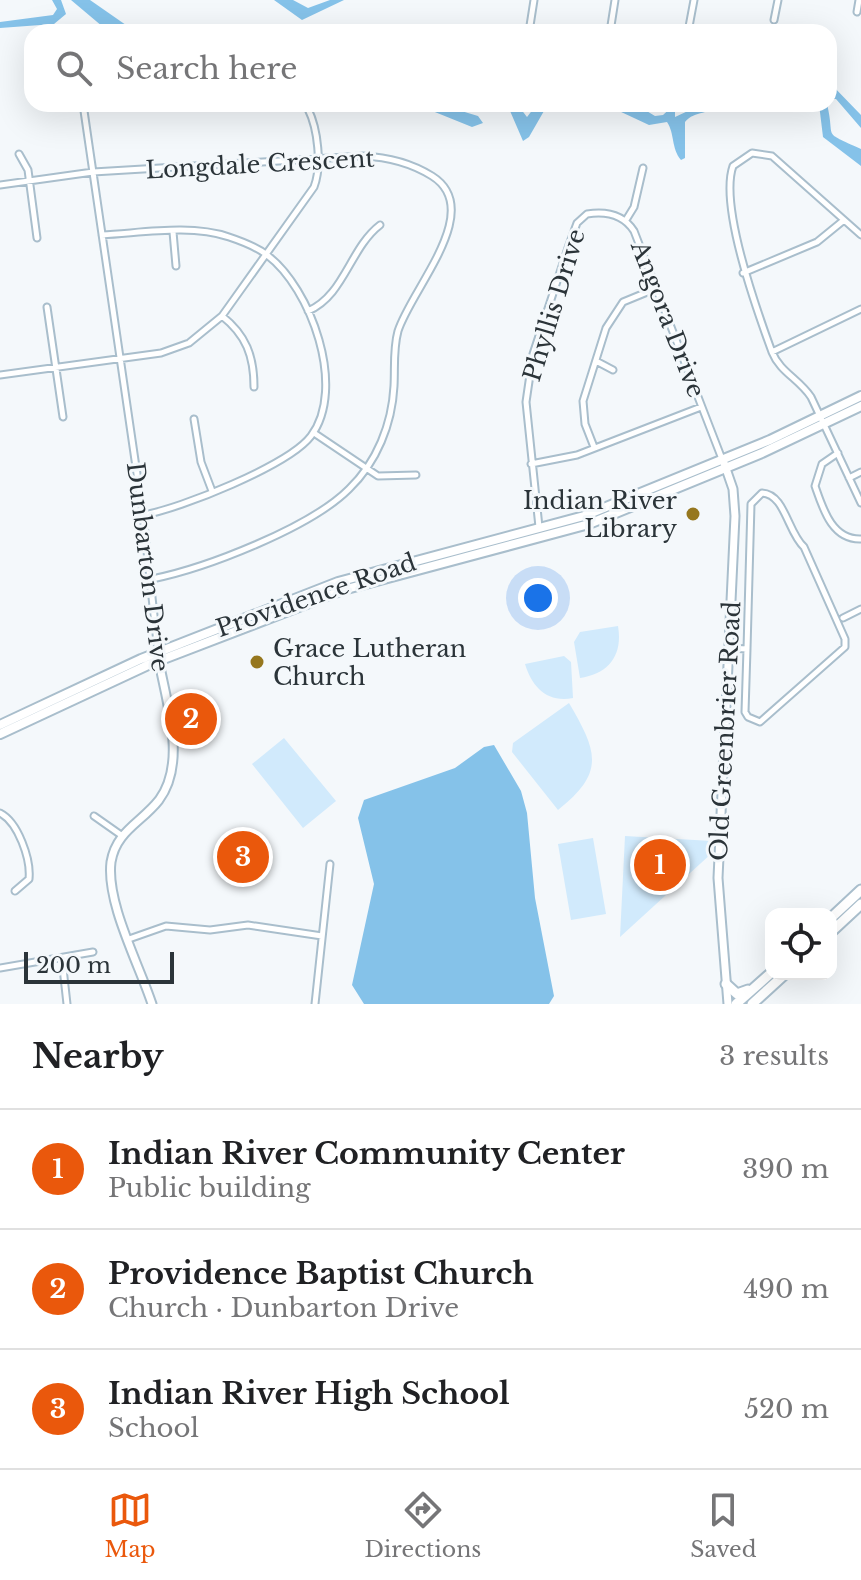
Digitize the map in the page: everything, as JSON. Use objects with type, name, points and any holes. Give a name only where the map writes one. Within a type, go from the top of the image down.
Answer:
[{"type":"main road","name":"Providence Road","points":[[822,420],[861,396]]},
{"type":"main road","name":"Providence Road","points":[[0,725],[158,656],[372,571],[538,535],[724,464],[861,406]]},
{"type":"main road","name":"Providence Road","points":[[0,734],[158,656]]},
{"type":"main road","points":[[837,912],[861,890]]},
{"type":"main road","points":[[837,926],[861,904]]},
{"type":"main road","points":[[736,1004],[765,978]]},
{"type":"main road","points":[[752,1004],[778,980]]},
{"type":"main road","points":[[726,984],[737,994],[755,987]]},
{"type":"street","points":[[530,24],[534,0]]},
{"type":"street","points":[[611,24],[615,0]]},
{"type":"street","points":[[690,24],[694,0]]},
{"type":"street","points":[[774,20],[778,0]]},
{"type":"street","points":[[857,12],[859,0]]},
{"type":"street","name":"Dunbarton Drive","points":[[84,112],[152,579],[158,656],[174,750],[171,771],[159,800],[121,835]]},
{"type":"street","points":[[0,375],[161,353],[189,343],[222,316],[310,195],[316,181],[314,127],[309,112]]},
{"type":"street","points":[[861,235],[772,156],[752,153],[733,166],[730,186],[743,273],[772,352],[777,365],[804,387],[861,503]]},
{"type":"street","points":[[19,154],[29,181],[37,238]]},
{"type":"street","name":"Longdale Crescent","points":[[0,185],[93,172],[377,157],[404,163],[438,180],[452,204],[451,226],[397,335],[392,408],[383,438],[367,468],[351,488],[319,512],[212,562],[152,579]]},
{"type":"street","points":[[626,220],[634,207],[643,168]]},
{"type":"street","name":"Angora Drive","points":[[583,215],[606,213],[626,220],[637,237],[724,464]]},
{"type":"street","name":"Phyllis Drive","points":[[538,535],[526,402],[533,354],[572,237],[583,215]]},
{"type":"street","points":[[743,273],[817,242],[844,220]]},
{"type":"street","points":[[308,311],[325,302],[365,239],[380,225]]},
{"type":"street","points":[[173,232],[176,266]]},
{"type":"street","points":[[102,235],[219,234],[267,254],[298,290],[323,358],[327,390],[314,433],[287,458],[181,505],[143,515]]},
{"type":"street","points":[[594,447],[583,414],[586,389],[606,328],[618,308],[629,298],[657,288]]},
{"type":"street","points":[[47,307],[63,417]]},
{"type":"street","points":[[772,352],[861,309]]},
{"type":"street","points":[[222,316],[234,325],[248,345],[253,358],[254,387]]},
{"type":"street","points":[[596,361],[613,370]]},
{"type":"street","points":[[531,464],[565,459],[701,407]]},
{"type":"street","points":[[194,419],[201,462],[212,491]]},
{"type":"street","points":[[314,433],[378,476],[416,475]]},
{"type":"street","points":[[838,453],[822,464],[815,486],[836,531],[848,538],[861,539]]},
{"type":"street","name":"Old Greenbrier Road","points":[[724,464],[735,499],[718,878],[728,1004]]},
{"type":"street","points":[[849,478],[861,472]]},
{"type":"street","points":[[762,493],[770,494],[777,500],[795,540],[804,547],[845,639],[845,647],[760,722],[748,717],[745,712],[747,649],[751,504],[762,493]]},
{"type":"street","points":[[843,618],[861,609]]},
{"type":"street","points":[[729,648],[747,649]]},
{"type":"street","points":[[0,813],[13,823],[29,864],[29,879],[15,891]]},
{"type":"street","points":[[94,816],[121,835],[113,854],[110,876],[152,1004]]},
{"type":"street","points":[[315,1004],[330,864]]},
{"type":"street","points":[[129,939],[166,926],[210,930],[248,925],[322,936]]},
{"type":"street","points":[[0,968],[93,952]]},
{"type":"street","points":[[62,959],[67,1004]]},
{"type":"shaded area","points":[[618,626],[618,646],[612,661],[599,672],[580,678],[574,642],[580,632]]},
{"type":"shaded area","points":[[564,656],[571,662],[573,698],[548,696],[536,686],[525,664]]},
{"type":"shaded area","points":[[569,703],[586,735],[592,760],[584,784],[558,810],[512,752],[513,743]]},
{"type":"shaded area","points":[[284,738],[336,801],[303,828],[252,764]]},
{"type":"shaded area","points":[[625,836],[712,841],[712,853],[620,937]]},
{"type":"shaded area","points":[[593,838],[606,914],[571,920],[558,844]]},
{"type":"water","points":[[52,0],[61,0],[66,14],[54,24],[0,28],[0,22],[53,15],[57,9]]},
{"type":"water","points":[[71,0],[90,0],[124,24],[100,24]]},
{"type":"water","points":[[274,0],[293,0],[308,8],[330,0],[344,0],[302,20]]},
{"type":"water","points":[[837,90],[861,115],[861,128],[837,100]]},
{"type":"water","points":[[435,112],[465,112],[478,116],[483,123],[472,127]]},
{"type":"water","points":[[510,112],[523,112],[527,117],[531,112],[543,112],[529,137],[523,141]]},
{"type":"water","points":[[621,112],[648,112],[655,116],[675,112],[675,117],[686,112],[706,112],[685,122],[685,158],[681,160],[667,122],[649,125]]},
{"type":"water","points":[[820,112],[828,112],[832,133],[861,149],[861,166],[823,137]]},
{"type":"water","points":[[494,745],[521,791],[527,813],[535,898],[554,996],[549,1004],[364,1004],[352,985],[374,884],[358,818],[364,800],[455,768],[484,747]]},
{"type":"place","name":"Indian River Library","points":[[693,514]]},
{"type":"place","name":"Grace Lutheran Church","points":[[257,662]]},
{"type":"place","name":"Providence Baptist Church","points":[[191,719]]},
{"type":"place","name":"Indian River High School","points":[[243,857]]},
{"type":"place","name":"Indian River Community Center","points":[[660,865]]}]
